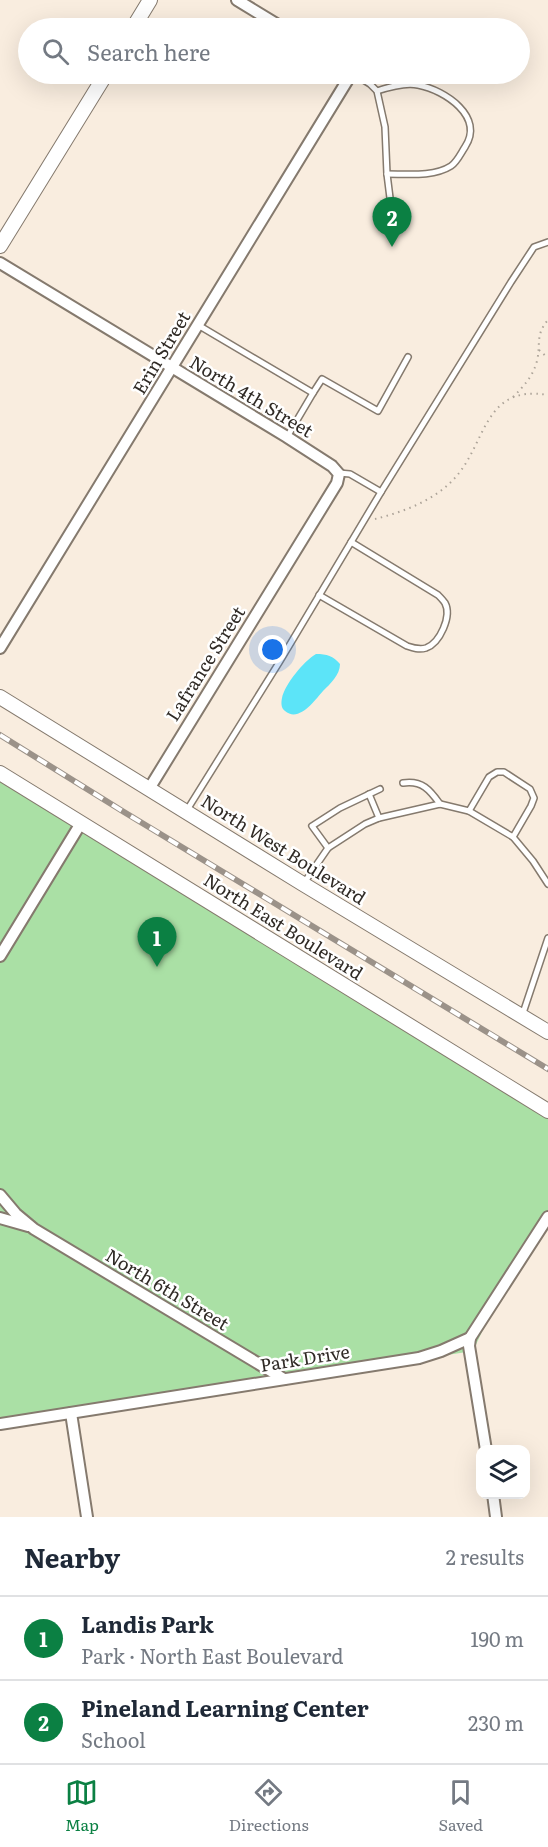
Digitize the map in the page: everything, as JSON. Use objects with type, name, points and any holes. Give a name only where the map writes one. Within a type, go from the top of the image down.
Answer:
[{"type":"main road","points":[[139,18],[150,0]]},
{"type":"main road","points":[[0,246],[100,84]]},
{"type":"main road","name":"North West Boulevard","points":[[0,697],[548,1032]]},
{"type":"main road","name":"North East Boulevard","points":[[0,773],[548,1110]]},
{"type":"street","points":[[237,0],[267,18]]},
{"type":"street","name":"Erin Street","points":[[0,648],[345,84]]},
{"type":"street","name":"North 4th Street","points":[[0,263],[287,437],[332,466],[338,473]]},
{"type":"street","name":"Lafrance Street","points":[[149,789],[337,483],[338,473]]},
{"type":"street","points":[[0,956],[81,823]]},
{"type":"street","name":"North 6th Street","points":[[0,1195],[16,1214],[34,1228],[284,1379]]},
{"type":"street","points":[[485,1445],[469,1346],[470,1338],[548,1217]]},
{"type":"street","name":"North 6th Street","points":[[0,1218],[34,1228]]},
{"type":"street","name":"Park Drive","points":[[0,1424],[419,1358],[470,1338]]},
{"type":"street","points":[[71,1413],[87,1517]]},
{"type":"street","points":[[494,1499],[496,1517]]},
{"type":"lane","points":[[370,84],[377,91],[385,127],[387,174],[394,230]]},
{"type":"lane","points":[[377,91],[391,86],[416,84],[433,89],[450,98],[464,111],[470,126],[470,139],[453,165],[432,173],[387,174]]},
{"type":"lane","points":[[186,812],[528,256],[534,247],[548,242]]},
{"type":"lane","points":[[198,325],[313,393]]},
{"type":"lane","points":[[287,437],[321,379],[378,411],[408,357]]},
{"type":"lane","points":[[338,473],[350,474],[381,492]]},
{"type":"lane","points":[[319,595],[417,650],[428,648],[443,628],[448,615],[445,603],[438,595],[351,542]]},
{"type":"lane","points":[[469,811],[489,777],[497,772],[504,772],[530,789],[534,798],[513,837]]},
{"type":"lane","points":[[404,783],[412,781],[426,786],[440,804]]},
{"type":"lane","points":[[328,848],[312,826],[340,808],[380,789]]},
{"type":"lane","points":[[369,794],[379,818]]},
{"type":"lane","points":[[303,884],[328,848],[365,824],[379,818],[440,804],[469,811],[513,837],[548,884]]},
{"type":"lane","points":[[522,1017],[548,938]]},
{"type":"path","points":[[363,522],[401,512],[438,494],[453,480],[465,465],[488,418],[498,406],[513,397],[533,374],[539,349],[539,336],[548,320]]},
{"type":"path","points":[[539,349],[548,358]]},
{"type":"path","points":[[513,397],[532,393],[548,395]]},
{"type":"green space","points":[[0,773],[548,1111],[548,1216],[501,1291],[473,1351],[0,1424]]},
{"type":"water","points":[[316,654],[327,655],[335,659],[340,664],[338,672],[306,709],[290,714],[282,707],[284,692],[296,673]]},
{"type":"railway","points":[[0,735],[548,1069]]},
{"type":"place","name":"Pineland Learning Center","points":[[392,247]]},
{"type":"place","name":"Landis Park","points":[[157,967]]}]
